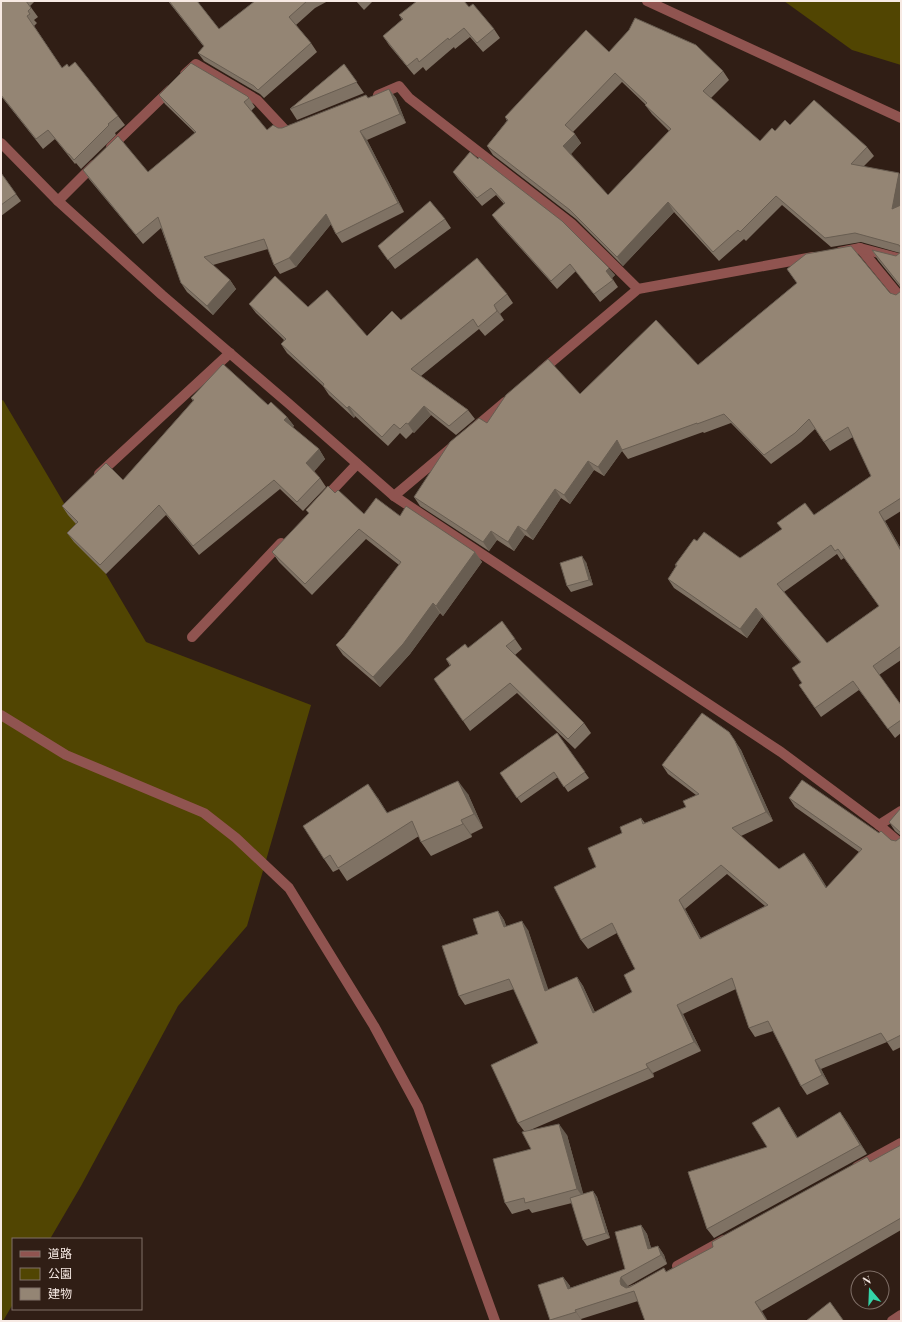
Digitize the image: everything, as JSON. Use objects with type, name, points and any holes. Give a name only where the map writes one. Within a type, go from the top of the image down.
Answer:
[{"type":"street","points":[[647,1],[901,118]]},
{"type":"street","points":[[58,201],[196,64],[257,100],[286,131],[300,126]]},
{"type":"street","points":[[371,97],[399,86],[409,98],[572,224],[638,289]]},
{"type":"street","points":[[1,143],[58,201],[162,295],[394,496],[781,752],[879,825],[901,844]]},
{"type":"street","points":[[860,248],[901,298]]},
{"type":"street","points":[[534,377],[638,289],[860,248],[901,259]]},
{"type":"street","points":[[91,481],[230,353]]},
{"type":"street","points":[[394,496],[510,398]]},
{"type":"street","points":[[314,508],[357,464]]},
{"type":"street","points":[[192,638],[288,536]]},
{"type":"street","points":[[1,715],[66,755],[204,813],[236,838],[289,888],[374,1026],[418,1108],[495,1321]]},
{"type":"street","points":[[879,825],[901,811]]},
{"type":"street","points":[[846,1173],[901,1143]]},
{"type":"street","points":[[668,1272],[736,1234]]},
{"type":"street","points":[[892,1321],[901,1315]]},
{"type":"green space","points":[[784,1],[901,1],[901,65],[852,50]]},
{"type":"green space","points":[[3,400],[146,642],[311,705],[247,926],[178,1006],[81,1186],[51,1238],[12,1238],[12,1306],[3,1321],[1,1321],[1,401]]},
{"type":"building","points":[[1,1],[26,1],[31,8],[28,11],[30,14],[27,16],[62,68],[67,64],[69,67],[75,62],[118,116],[108,124],[109,125],[74,160],[48,130],[36,139],[1,95]]},
{"type":"building","points":[[169,1],[197,1],[219,29],[255,1],[307,1],[289,17],[311,43],[258,90],[254,86],[198,53],[204,46]]},
{"type":"building","points":[[417,1],[464,1],[469,7],[473,4],[494,29],[477,43],[464,28],[449,40],[448,38],[419,62],[417,58],[407,66],[383,36],[403,19],[399,15]]},
{"type":"building","points":[[635,18],[696,45],[723,71],[703,91],[760,141],[772,128],[775,131],[785,120],[790,125],[814,100],[867,147],[851,164],[899,173],[892,209],[901,205],[901,248],[899,245],[855,233],[825,238],[776,196],[740,232],[738,230],[713,252],[668,202],[617,257],[570,210],[487,146],[508,120],[505,117],[586,30],[609,52],[629,30]],"holes":[[[615,73],[647,103],[645,105],[671,129],[608,195],[563,146],[575,134],[565,125]]]},
{"type":"building","points":[[191,63],[247,96],[249,98],[244,102],[267,130],[273,125],[278,128],[282,128],[366,95],[368,98],[389,89],[400,114],[360,131],[398,203],[336,234],[326,214],[289,258],[274,265],[264,239],[204,257],[230,280],[207,306],[181,283],[158,217],[136,235],[83,170],[118,136],[148,172],[196,132],[159,95]]},
{"type":"building","points":[[344,64],[357,82],[290,109]]},
{"type":"building","points":[[470,152],[478,159],[479,157],[562,221],[609,268],[606,271],[613,280],[594,294],[570,264],[551,281],[492,215],[505,203],[491,188],[477,198],[453,172]]},
{"type":"building","points":[[1,173],[16,194],[1,205]]},
{"type":"building","points":[[430,201],[445,219],[388,260],[378,246]]},
{"type":"building","points":[[851,246],[890,293],[896,295],[901,291],[901,498],[879,512],[901,551],[901,646],[873,666],[901,705],[901,720],[888,729],[853,681],[815,708],[799,685],[802,683],[792,668],[801,662],[756,608],[740,629],[668,579],[677,565],[675,565],[694,539],[697,541],[704,532],[740,558],[782,529],[777,523],[805,503],[814,515],[871,476],[848,427],[824,442],[809,419],[795,433],[764,455],[724,414],[622,450],[617,440],[598,467],[588,461],[564,495],[555,489],[526,531],[518,526],[508,542],[491,531],[483,542],[414,497],[450,442],[479,418],[487,423],[506,395],[548,359],[580,394],[656,320],[698,365],[797,283],[787,269],[806,254]],"holes":[[[831,545],[835,551],[838,549],[879,606],[827,643],[777,584]]]},
{"type":"building","points":[[872,250],[896,256],[901,252],[901,291],[900,285]]},
{"type":"building","points":[[477,258],[507,294],[494,305],[497,311],[478,327],[473,319],[411,369],[468,410],[449,426],[424,406],[408,424],[406,423],[400,429],[394,424],[382,437],[349,406],[347,408],[323,386],[324,384],[281,344],[286,339],[249,304],[275,276],[308,307],[327,290],[367,336],[392,311],[401,320]]},
{"type":"building","points":[[223,364],[268,405],[271,402],[287,417],[284,420],[319,449],[306,463],[320,478],[297,502],[274,480],[193,546],[159,505],[100,565],[67,533],[78,522],[62,506],[106,463],[123,480],[194,400],[191,398]]},
{"type":"building","points":[[328,486],[335,493],[338,490],[364,514],[376,498],[400,516],[406,506],[475,552],[436,606],[433,603],[403,644],[373,677],[336,645],[344,637],[401,562],[359,529],[305,584],[272,552],[309,513],[306,510]]},
{"type":"building","points":[[582,556],[589,580],[567,586],[560,563]]},
{"type":"building","points":[[502,621],[515,639],[506,646],[584,723],[568,739],[510,683],[463,721],[434,679],[451,665],[446,659],[465,644],[468,648]]},
{"type":"building","points":[[702,713],[729,732],[735,741],[766,812],[732,828],[779,869],[804,853],[826,888],[862,849],[789,798],[802,780],[879,833],[881,831],[891,840],[896,841],[901,837],[901,1035],[887,1042],[881,1033],[815,1060],[822,1075],[801,1086],[768,1021],[749,1028],[732,978],[677,1005],[694,1042],[646,1064],[648,1068],[518,1123],[491,1065],[538,1043],[509,979],[459,996],[442,946],[478,934],[473,919],[498,911],[504,927],[522,921],[545,991],[577,977],[593,1013],[632,992],[624,975],[635,969],[612,923],[581,940],[554,887],[596,867],[588,848],[622,833],[620,827],[641,818],[643,824],[686,807],[683,801],[699,794],[662,765]],"holes":[[[721,865],[768,905],[700,939],[679,900]]]},
{"type":"building","points":[[557,733],[585,772],[564,787],[554,772],[517,798],[500,773]]},
{"type":"building","points":[[458,781],[474,814],[461,820],[463,824],[421,842],[412,821],[338,868],[330,855],[324,859],[303,826],[368,784],[387,813]]},
{"type":"building","points":[[901,808],[901,833],[889,822]]},
{"type":"building","points":[[779,1107],[797,1138],[840,1112],[860,1145],[707,1229],[688,1172],[767,1147],[752,1123]]},
{"type":"building","points":[[559,1124],[577,1189],[525,1203],[524,1198],[505,1203],[493,1159],[531,1149],[522,1132]]},
{"type":"building","points":[[901,1145],[901,1218],[755,1302],[767,1321],[645,1321],[634,1291],[575,1310],[576,1312],[550,1320],[538,1285],[563,1277],[568,1289],[625,1269],[615,1232],[641,1225],[648,1249],[658,1246],[661,1255],[621,1277],[621,1285],[626,1288],[664,1268],[666,1272],[713,1247],[712,1242],[867,1157],[870,1162]]},
{"type":"building","points":[[593,1191],[606,1233],[583,1240],[570,1198]]},
{"type":"building","points":[[830,1302],[843,1320],[842,1321],[806,1321]]}]
